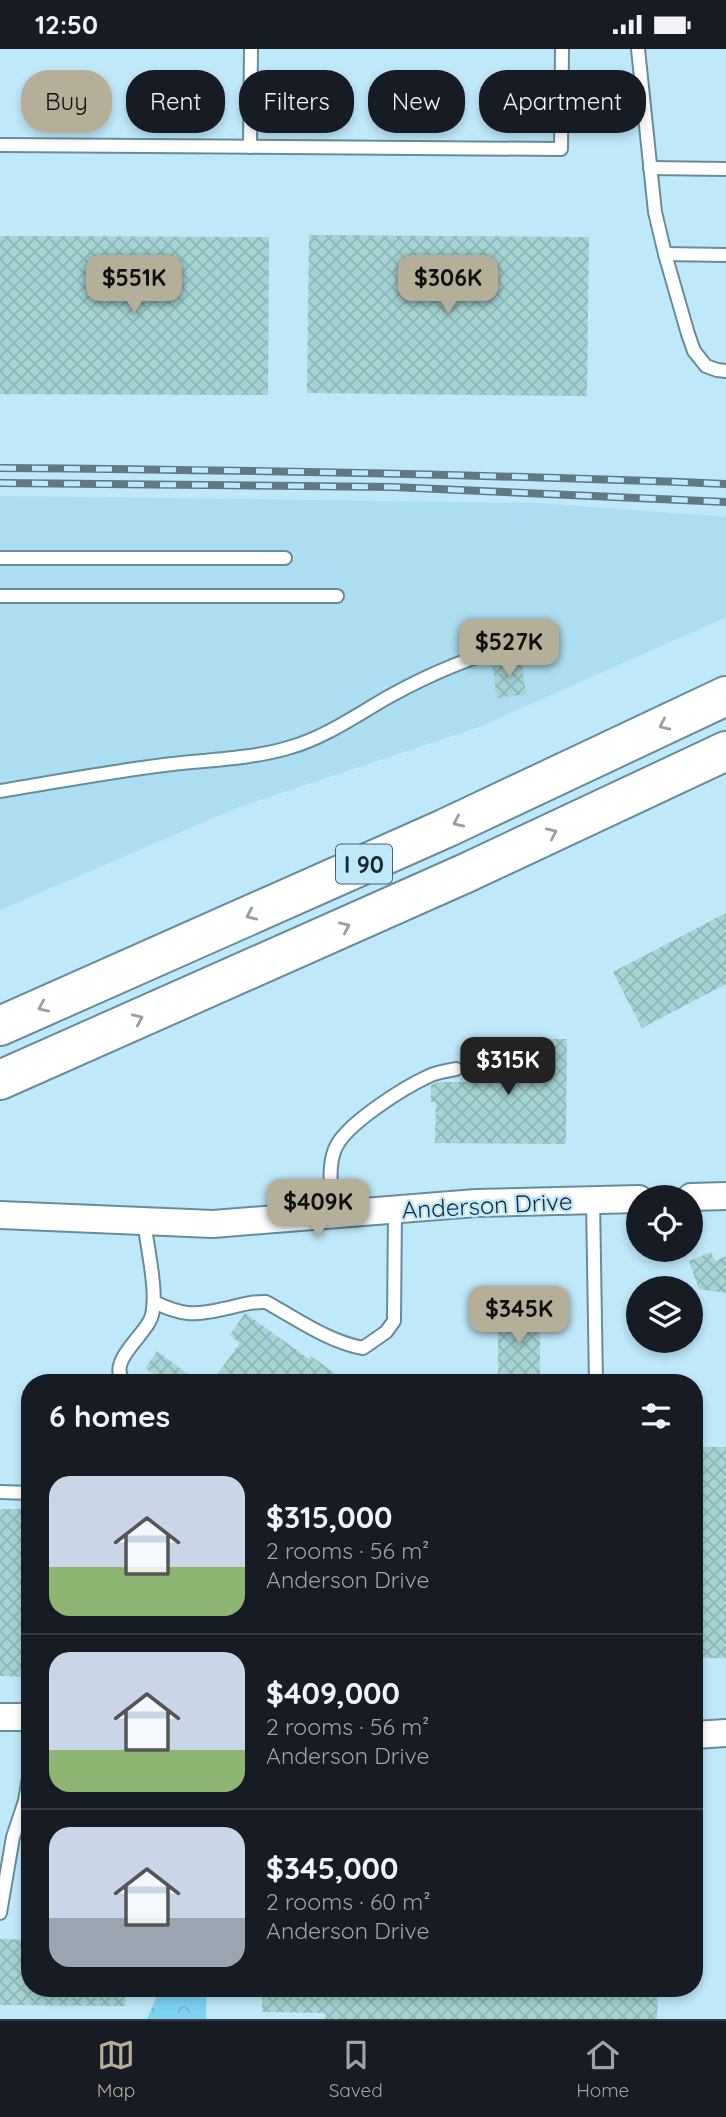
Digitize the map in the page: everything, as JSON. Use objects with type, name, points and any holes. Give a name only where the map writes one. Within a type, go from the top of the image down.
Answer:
[{"type":"highway","name":"I 90","points":[[0,1026],[446,828],[726,696]]},
{"type":"highway","name":"I 90","points":[[3,1079],[454,878],[726,751]]},
{"type":"street","points":[[703,1197],[726,1196]]},
{"type":"street","name":"Anderson Drive","points":[[0,1215],[213,1224],[475,1203],[626,1199]]},
{"type":"street","points":[[0,1717],[21,1717]]},
{"type":"street","points":[[703,1734],[726,1733]]},
{"type":"lane","points":[[250,147],[251,49]]},
{"type":"lane","points":[[0,145],[561,149],[562,49]]},
{"type":"lane","points":[[638,49],[655,212],[664,254],[694,351],[706,366],[726,371]]},
{"type":"lane","points":[[650,168],[726,169]]},
{"type":"lane","points":[[664,254],[726,255]]},
{"type":"lane","points":[[0,558],[285,558]]},
{"type":"lane","points":[[0,596],[337,596]]},
{"type":"lane","points":[[0,791],[142,768],[267,753],[292,747],[433,674],[483,654],[529,643]]},
{"type":"lane","points":[[333,1214],[330,1166],[335,1147],[347,1130],[382,1104],[430,1075],[456,1069]]},
{"type":"lane","points":[[593,1200],[596,1374]]},
{"type":"lane","points":[[154,1301],[176,1312],[194,1313],[222,1310],[254,1301],[266,1303],[333,1338],[363,1348],[386,1332],[394,1321],[395,1209]]},
{"type":"lane","points":[[119,1374],[122,1359],[150,1320],[154,1301],[144,1221]]},
{"type":"lane","points":[[0,1492],[21,1493]]},
{"type":"lane","points":[[0,1913],[13,1837],[21,1813]]},
{"type":"shaded area","points":[[0,496],[538,503],[726,517],[726,617],[479,727],[239,807],[0,910]]},
{"type":"green space","points":[[207,1997],[206,2019],[147,2019],[156,1998]]},
{"type":"building","points":[[309,235],[589,237],[587,396],[307,393]]},
{"type":"building","points":[[0,236],[269,237],[268,395],[0,394]]},
{"type":"building","points":[[521,659],[526,694],[497,698],[492,663]]},
{"type":"building","points":[[726,913],[726,984],[642,1028],[613,972]]},
{"type":"building","points":[[484,1039],[567,1039],[566,1144],[435,1143],[436,1102],[431,1102],[431,1085],[439,1082],[483,1082]]},
{"type":"building","points":[[711,1252],[715,1261],[726,1256],[726,1293],[703,1290],[703,1276],[694,1276],[689,1262],[703,1262],[703,1255]]},
{"type":"building","points":[[498,1309],[540,1309],[540,1374],[498,1374]]},
{"type":"building","points":[[245,1313],[309,1359],[311,1356],[336,1374],[218,1374],[240,1343],[230,1335]]},
{"type":"building","points":[[157,1351],[188,1374],[153,1374],[145,1368]]},
{"type":"building","points":[[703,1447],[726,1447],[726,1658],[703,1658]]},
{"type":"building","points":[[0,1509],[21,1509],[21,1677],[0,1676]]},
{"type":"building","points":[[0,1939],[21,1940],[21,1997],[126,1997],[125,2006],[0,2005]]},
{"type":"building","points":[[262,1997],[658,1997],[657,2019],[325,2019],[325,2013],[262,2012]]},
{"type":"railway","points":[[0,468],[363,473],[726,484]]},
{"type":"railway","points":[[0,483],[393,487],[726,502]]}]
